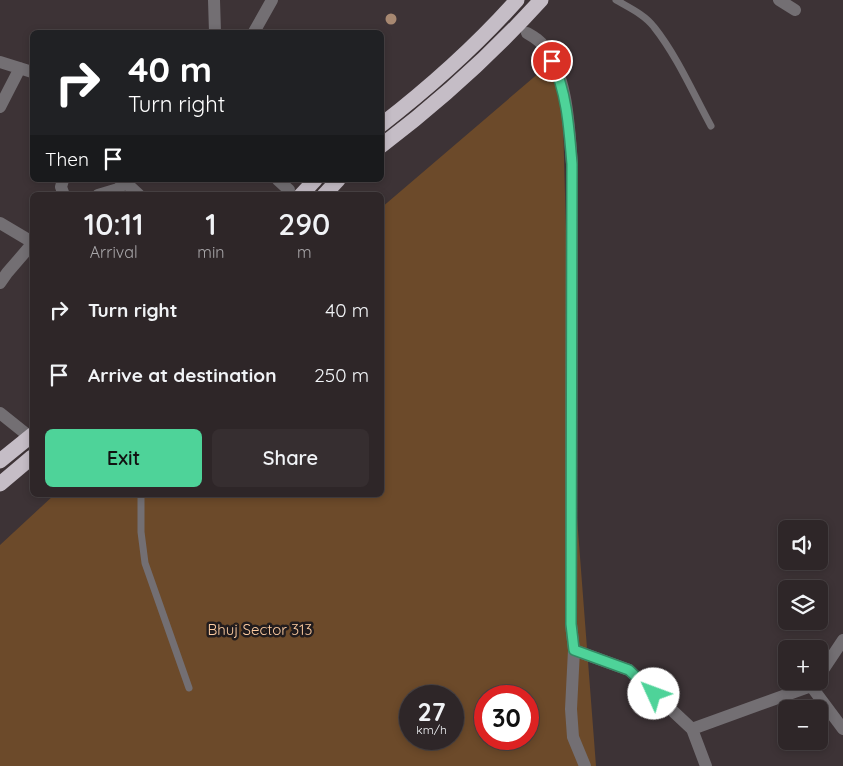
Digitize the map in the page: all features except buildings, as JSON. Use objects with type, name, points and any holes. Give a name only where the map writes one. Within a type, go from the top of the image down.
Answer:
[{"type":"highway","points":[[384,122],[432,83],[493,26],[517,0]]},
{"type":"highway","points":[[384,144],[443,96],[506,39],[541,0]]},
{"type":"highway","points":[[295,192],[312,182]]},
{"type":"highway","points":[[327,192],[336,182]]},
{"type":"highway","points":[[0,461],[30,437]]},
{"type":"highway","points":[[0,484],[30,459]]},
{"type":"street","points":[[214,0],[215,30]]},
{"type":"street","points":[[255,30],[272,0]]},
{"type":"street","points":[[779,0],[795,10]]},
{"type":"street","points":[[527,33],[546,48],[558,74],[567,105],[572,164],[571,624],[574,650],[571,709],[573,737],[585,766]]},
{"type":"street","points":[[0,62],[30,71]]},
{"type":"street","points":[[0,107],[20,68]]},
{"type":"street","points":[[108,192],[118,189],[125,182]]},
{"type":"street","points":[[127,182],[135,192]]},
{"type":"street","points":[[281,182],[295,192]]},
{"type":"street","points":[[0,223],[30,242]]},
{"type":"street","points":[[0,283],[30,245]]},
{"type":"street","points":[[0,413],[30,435]]},
{"type":"street","points":[[828,662],[843,640]]},
{"type":"street","points":[[574,650],[629,670],[692,729],[706,766]]},
{"type":"street","points":[[692,729],[792,690]]},
{"type":"street","points":[[820,690],[843,729]]},
{"type":"lane","points":[[616,0],[639,12],[654,26],[673,56],[711,126]]},
{"type":"lane","points":[[141,497],[141,532],[145,563],[189,688]]},
{"type":"green space","name":"Bhuj Sector 313","points":[[540,72],[562,83],[572,452],[596,766],[0,766],[0,545],[52,497],[384,497],[384,205]]},
{"type":"route","points":[[552,61],[567,105],[572,164],[571,624],[574,650],[629,670],[654,694]]}]
